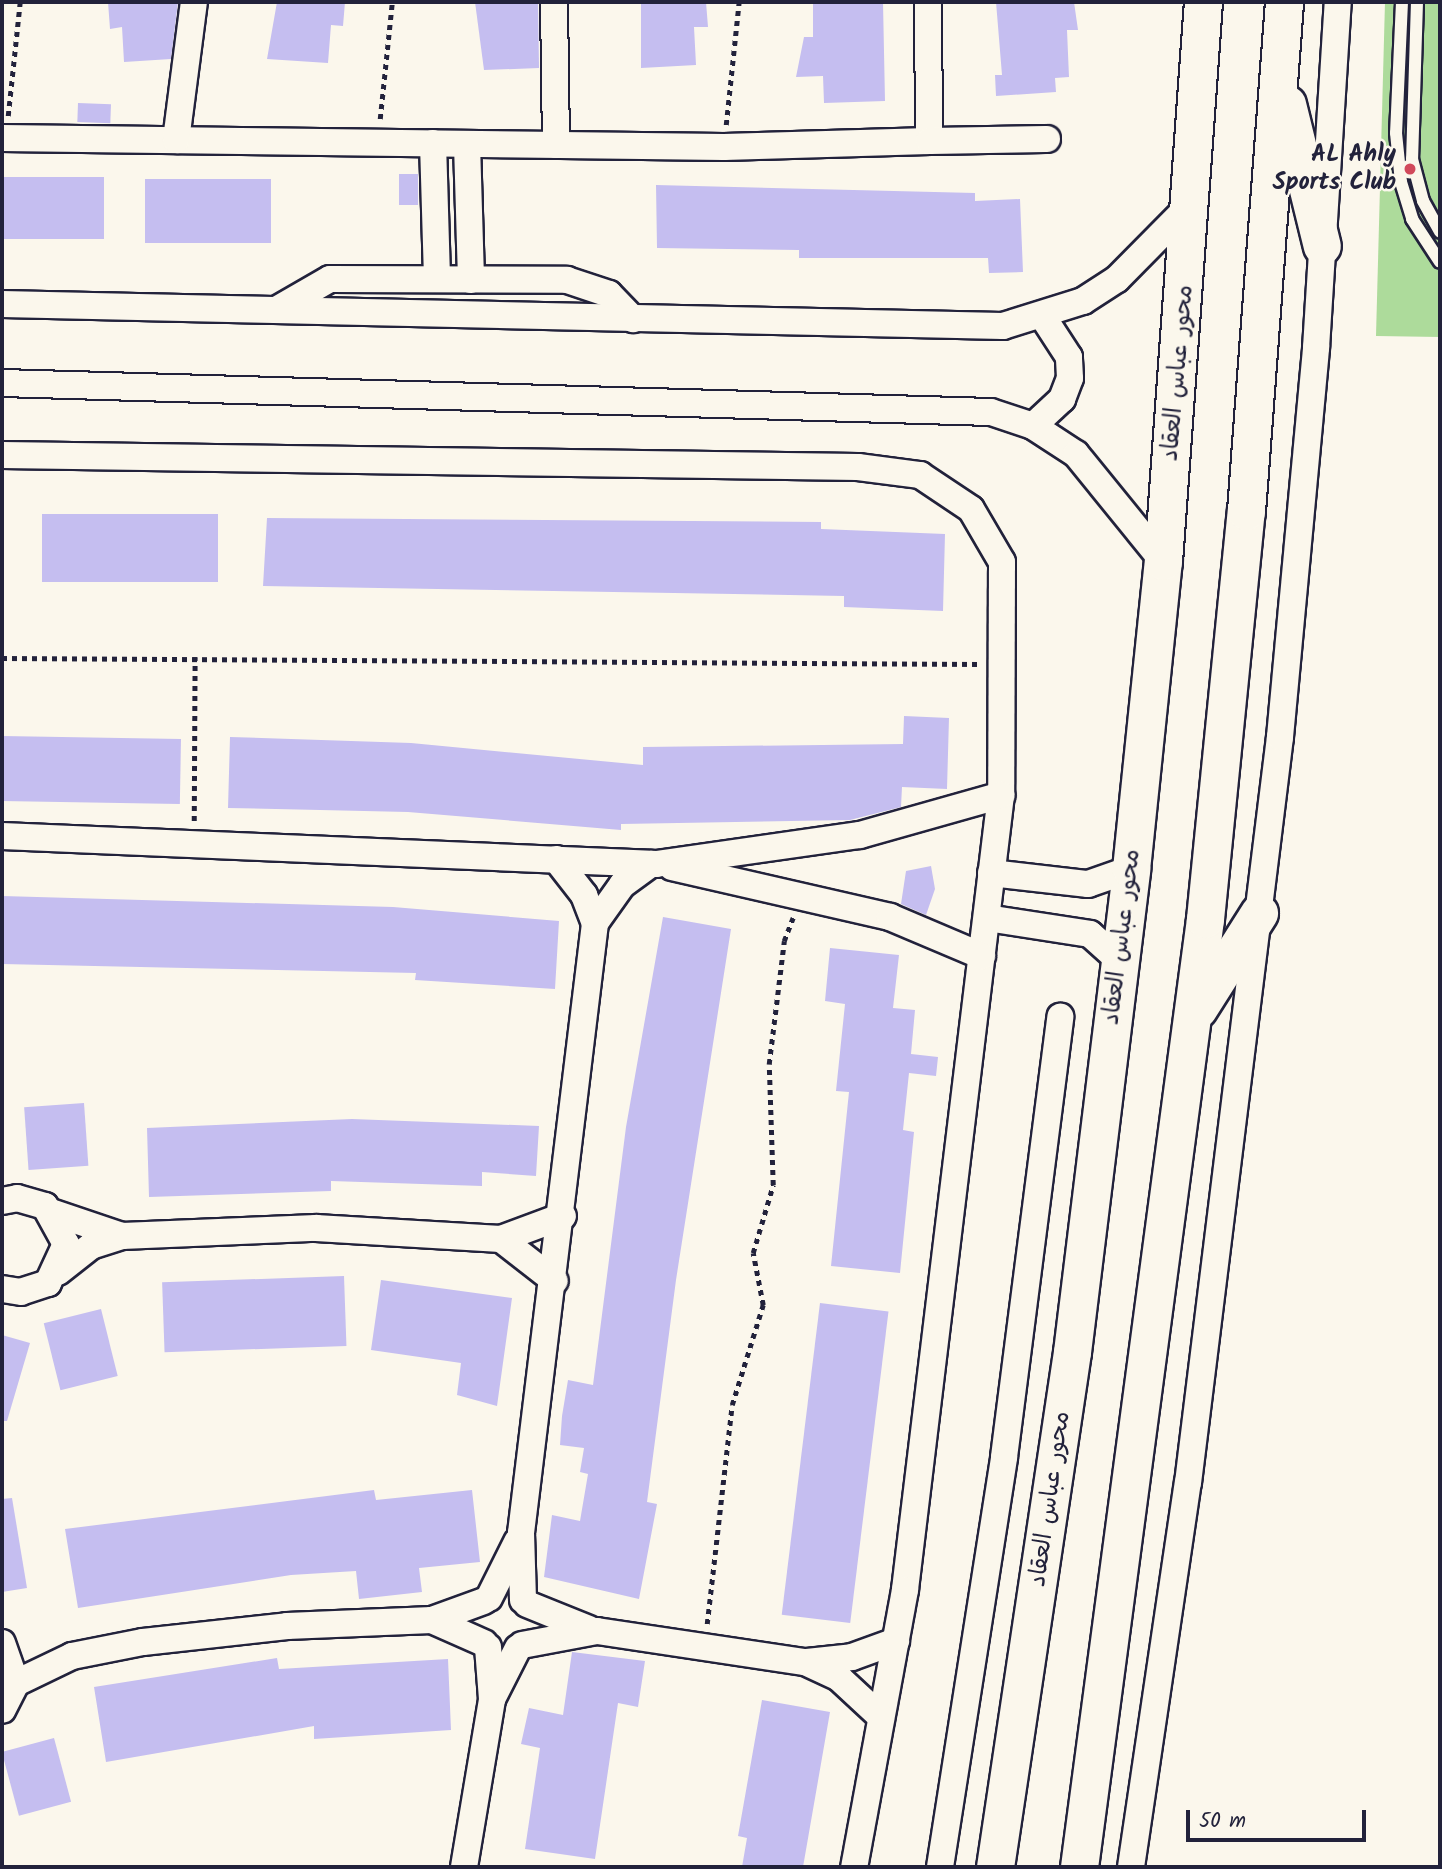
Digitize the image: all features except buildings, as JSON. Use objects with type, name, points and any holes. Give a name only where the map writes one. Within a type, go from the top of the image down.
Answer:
[{"type":"main road","name":"محور عباس العقاد","points":[[995,1867],[1072,1352],[1131,869],[1163,561],[1192,202],[1203,2]]},
{"type":"main road","points":[[1079,1867],[1192,1019],[1246,511],[1284,2]]},
{"type":"main road","points":[[1279,72],[1322,246]]},
{"type":"main road","points":[[1192,1019],[1259,913]]},
{"type":"street","points":[[176,140],[194,2]]},
{"type":"street","points":[[554,2],[556,145]]},
{"type":"street","points":[[928,2],[929,141]]},
{"type":"street","points":[[1131,1867],[1188,1483],[1259,913],[1322,246],[1338,2]]},
{"type":"street","points":[[4,138],[724,147],[1047,139]]},
{"type":"street","points":[[433,143],[437,279]]},
{"type":"street","points":[[467,144],[471,279]]},
{"type":"street","points":[[2,304],[956,326],[1043,317],[1117,279],[1192,202]]},
{"type":"street","points":[[276,310],[330,279],[471,279],[589,285],[609,294],[633,319]]},
{"type":"street","points":[[1033,426],[1062,399],[1070,378],[1069,357],[1043,317]]},
{"type":"street","points":[[2,383],[947,407],[1033,426],[1102,479],[1163,561]]},
{"type":"street","points":[[2,455],[858,467],[920,475],[971,509],[1002,562],[1001,795],[896,1641],[854,1867]]},
{"type":"street","points":[[595,923],[622,885],[654,864],[860,835],[1001,795]]},
{"type":"street","points":[[2,836],[194,841],[654,864],[890,917],[982,956]]},
{"type":"street","points":[[492,1699],[534,1626],[525,1602],[521,1534],[563,1216],[595,923],[584,895],[556,859]]},
{"type":"street","points":[[991,873],[1088,884],[1131,869]]},
{"type":"street","points":[[987,918],[1090,934],[1119,960]]},
{"type":"street","points":[[940,1867],[1004,1457],[1060,1017]]},
{"type":"street","points":[[2,1201],[32,1200],[51,1212],[122,1236]]},
{"type":"street","points":[[51,1212],[66,1244],[58,1272]]},
{"type":"street","points":[[2,1289],[36,1290],[91,1246],[122,1236],[316,1228],[502,1239],[563,1216]]},
{"type":"street","points":[[502,1239],[555,1281]]},
{"type":"street","points":[[464,1867],[492,1699],[486,1645],[475,1622],[521,1534]]},
{"type":"street","points":[[2,1710],[16,1683],[72,1656],[215,1633],[432,1620],[506,1593],[597,1631],[705,1644],[805,1662],[839,1678],[881,1717]]},
{"type":"street","points":[[432,1620],[486,1645],[520,1647],[597,1631]]},
{"type":"street","points":[[805,1662],[852,1657],[896,1641]]},
{"type":"street","points":[[16,1683],[2,1643],[72,1656]]},
{"type":"lane","points":[[1402,2],[1396,132],[1401,182],[1412,219],[1440,262]]},
{"type":"lane","points":[[1417,2],[1412,159],[1423,201],[1440,232]]},
{"type":"path","points":[[4,138],[20,2]]},
{"type":"path","points":[[378,143],[392,2]]},
{"type":"path","points":[[724,147],[739,2]]},
{"type":"path","points":[[2,658],[195,657],[1001,664]]},
{"type":"path","points":[[194,841],[195,657]]},
{"type":"path","points":[[705,1644],[732,1405],[763,1305],[753,1253],[772,1185],[769,1063],[784,941],[801,898]]},
{"type":"green space","name":"AL Ahly Sports Club","points":[[1385,2],[1440,2],[1440,337],[1376,336]]},
{"type":"place","name":"AL Ahly Sports Club","points":[[1410,169]]}]
